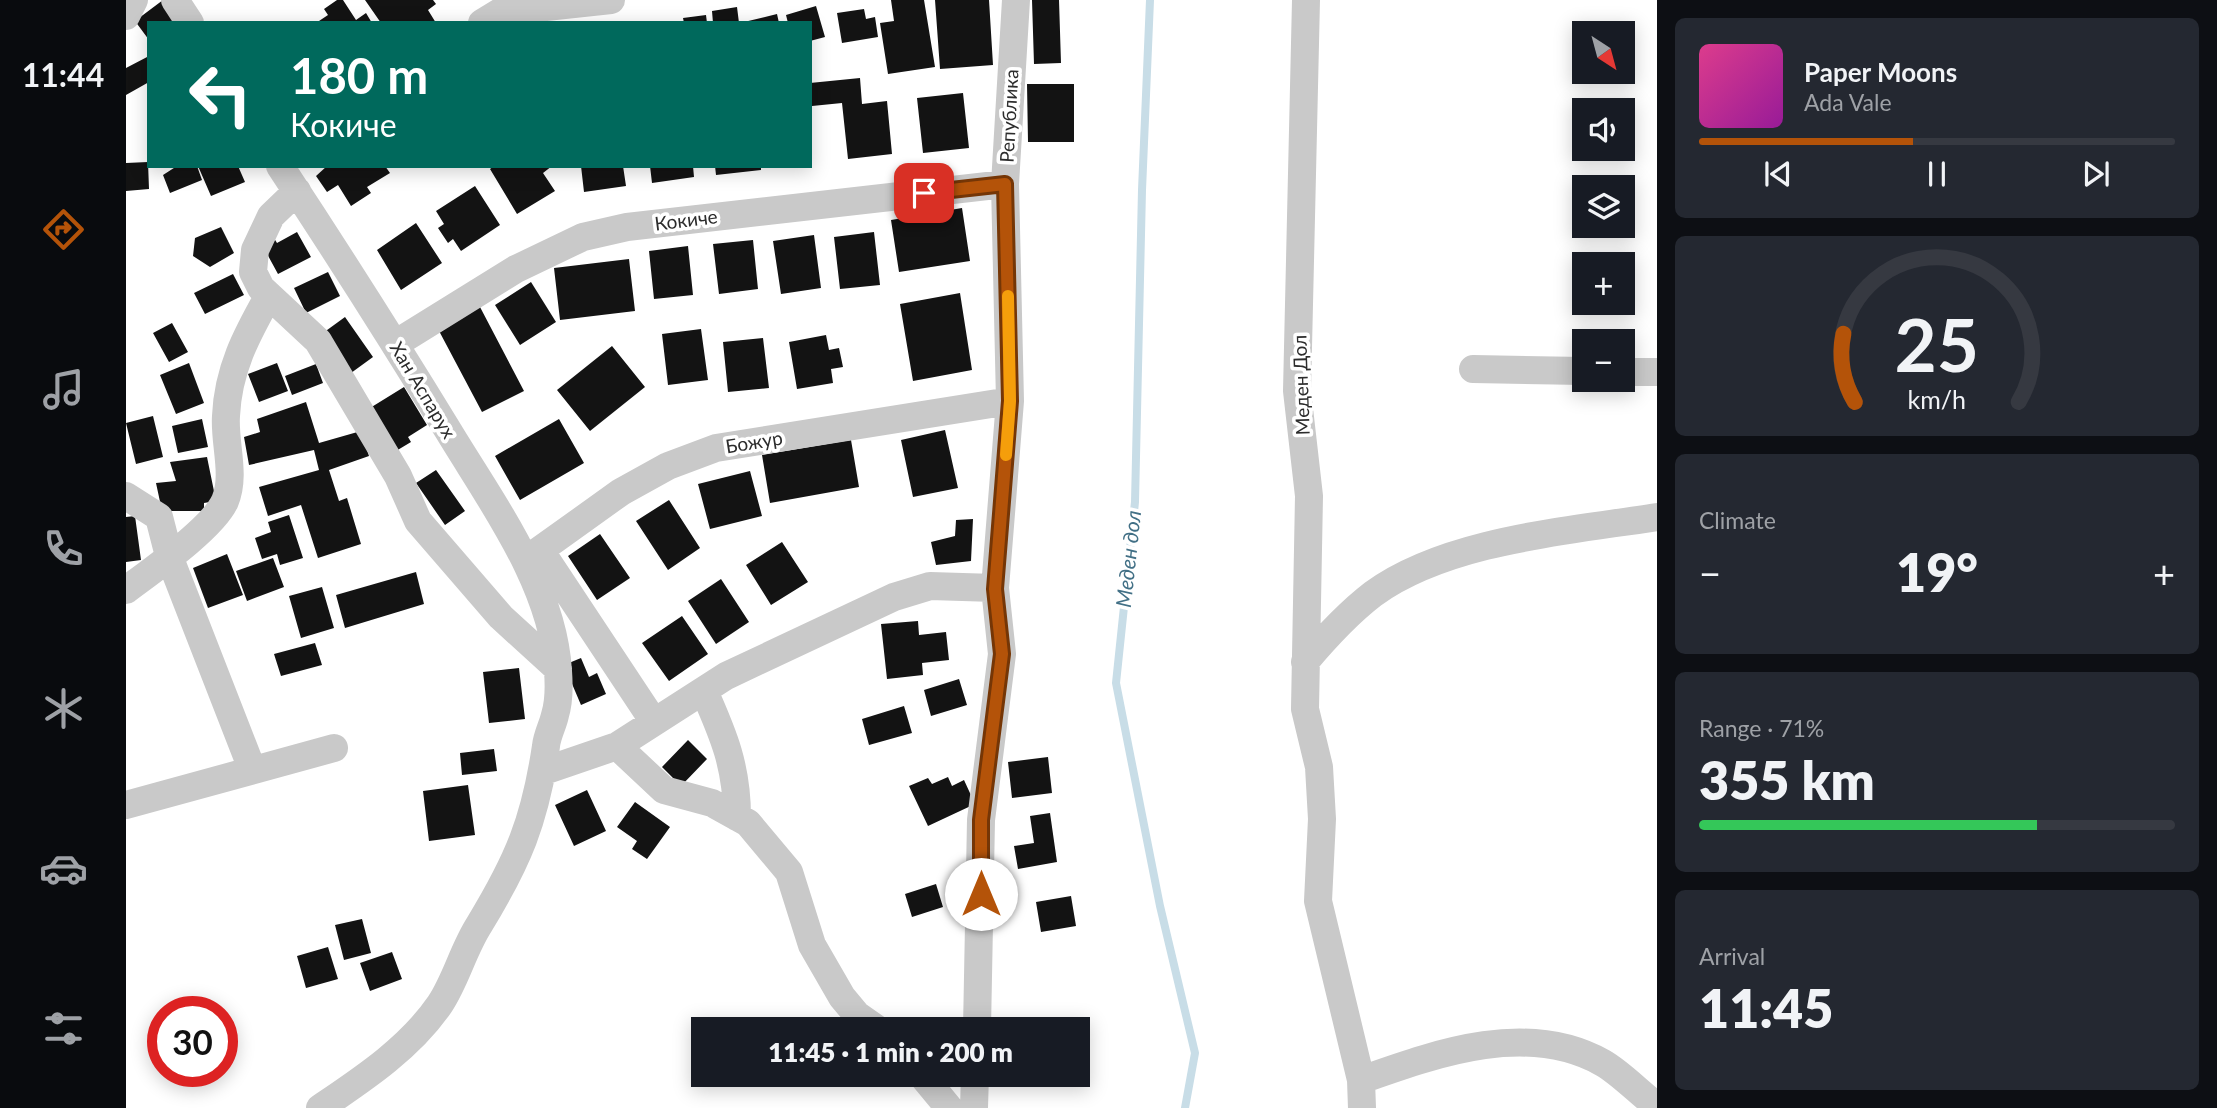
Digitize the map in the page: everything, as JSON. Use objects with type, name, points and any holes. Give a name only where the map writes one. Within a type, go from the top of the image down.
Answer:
[{"type":"street","points":[[126,16],[134,0]]},
{"type":"street","points":[[175,0],[189,21]]},
{"type":"street","points":[[485,21],[500,12],[611,0]]},
{"type":"street","name":"Република","points":[[978,1017],[981,944],[981,820],[1002,654],[995,589],[1010,401],[1005,184],[1016,0]]},
{"type":"street","name":"Меден Дол","points":[[1306,0],[1297,391],[1309,496],[1305,709],[1319,767],[1322,819],[1318,901],[1361,1080],[1362,1108]]},
{"type":"street","name":"Хан Аспарух","points":[[282,168],[533,555],[558,669],[556,712],[546,744],[544,771],[532,817],[512,870],[474,933],[441,1002],[420,1030],[366,1077],[320,1108]]},
{"type":"street","name":"Кокиче","points":[[395,344],[516,269],[583,237],[627,227],[1005,184]]},
{"type":"street","points":[[297,191],[271,216],[255,250],[253,272],[268,297],[318,341],[398,476],[418,521],[501,617],[558,669]]},
{"type":"street","points":[[126,590],[211,522],[225,501],[229,478],[226,418],[231,374],[242,344],[268,297]]},
{"type":"street","points":[[1473,369],[1572,371]]},
{"type":"street","points":[[1635,372],[1657,372]]},
{"type":"street","name":"Божур","points":[[533,555],[621,492],[668,466],[716,447],[1010,401]]},
{"type":"street","points":[[126,496],[159,517],[169,556],[252,769]]},
{"type":"street","points":[[1305,662],[1336,625],[1375,593],[1424,567],[1482,548],[1657,517]]},
{"type":"street","points":[[533,555],[654,722]]},
{"type":"street","points":[[544,771],[617,746],[726,676],[894,597],[930,586],[995,589]]},
{"type":"street","points":[[704,691],[728,745],[737,784],[737,817]]},
{"type":"street","points":[[617,746],[664,790],[712,803],[748,823],[789,872],[812,945],[842,997],[861,1017]]},
{"type":"street","points":[[126,805],[334,748]]},
{"type":"street","points":[[1361,1080],[1429,1056],[1503,1042],[1557,1046],[1603,1063],[1657,1106]]},
{"type":"street","points":[[931,1087],[948,1108]]},
{"type":"street","points":[[974,1108],[975,1087]]},
{"type":"building","points":[[163,0],[179,21],[147,21],[147,37],[135,21]]},
{"type":"building","points":[[337,0],[343,0],[356,20],[366,13],[371,21],[319,21],[328,15],[324,9]]},
{"type":"building","points":[[365,0],[433,0],[436,4],[428,10],[435,21],[380,21]]},
{"type":"building","points":[[891,0],[924,0],[935,67],[888,74],[880,23],[894,21]]},
{"type":"building","points":[[935,0],[989,0],[993,65],[940,69]]},
{"type":"building","points":[[1032,0],[1059,0],[1061,63],[1034,64]]},
{"type":"building","points":[[816,6],[825,37],[812,40],[812,21],[788,21],[786,15]]},
{"type":"building","points":[[737,7],[739,21],[713,21],[712,11]]},
{"type":"building","points":[[864,9],[866,19],[875,17],[878,37],[842,43],[837,13]]},
{"type":"building","points":[[777,14],[779,21],[748,21]]},
{"type":"building","points":[[706,15],[707,21],[684,21],[683,18]]},
{"type":"building","points":[[147,57],[147,83],[126,95],[126,68]]},
{"type":"building","points":[[860,78],[862,104],[887,101],[892,154],[848,159],[842,103],[812,106],[812,83]]},
{"type":"building","points":[[1027,84],[1074,84],[1074,142],[1028,142]]},
{"type":"building","points":[[963,93],[969,148],[923,153],[917,98]]},
{"type":"building","points":[[147,162],[149,189],[126,191],[126,163]]},
{"type":"building","points":[[174,168],[198,168],[202,180],[170,193],[163,175]]},
{"type":"building","points":[[199,168],[239,168],[245,182],[211,196]]},
{"type":"building","points":[[325,168],[386,168],[390,173],[367,187],[371,193],[351,206],[338,185],[327,192],[316,176]]},
{"type":"building","points":[[549,168],[543,173],[555,191],[517,214],[490,169]]},
{"type":"building","points":[[581,168],[623,168],[626,186],[584,192]]},
{"type":"building","points":[[650,168],[693,168],[694,177],[652,183]]},
{"type":"building","points":[[715,168],[761,168],[761,170],[716,175]]},
{"type":"building","points":[[475,186],[500,225],[461,251],[453,239],[448,243],[438,228],[444,224],[436,211]]},
{"type":"building","points":[[962,208],[970,261],[899,272],[891,220]]},
{"type":"building","points":[[416,223],[442,263],[401,290],[377,250]]},
{"type":"building","points":[[221,227],[234,253],[210,267],[193,256],[195,238]]},
{"type":"building","points":[[297,232],[311,257],[278,274],[260,241],[272,235],[277,243]]},
{"type":"building","points":[[874,232],[880,285],[840,289],[834,237]]},
{"type":"building","points":[[814,235],[821,288],[781,294],[773,241]]},
{"type":"building","points":[[753,240],[758,289],[719,294],[713,244]]},
{"type":"building","points":[[688,246],[693,295],[654,299],[649,251]]},
{"type":"building","points":[[629,259],[635,311],[560,320],[554,268]]},
{"type":"building","points":[[328,272],[340,296],[306,313],[294,288]]},
{"type":"building","points":[[233,274],[244,295],[205,314],[194,293]]},
{"type":"building","points":[[531,282],[556,322],[520,345],[495,305]]},
{"type":"building","points":[[960,293],[972,370],[913,381],[900,304]]},
{"type":"building","points":[[480,307],[524,391],[482,412],[438,329]]},
{"type":"building","points":[[345,317],[373,357],[351,373],[323,333]]},
{"type":"building","points":[[172,323],[188,352],[169,362],[153,333]]},
{"type":"building","points":[[701,329],[708,380],[668,385],[662,334]]},
{"type":"building","points":[[826,335],[829,350],[839,348],[843,367],[831,369],[833,383],[797,389],[789,342]]},
{"type":"building","points":[[763,338],[769,388],[728,392],[723,342]]},
{"type":"building","points":[[612,346],[645,387],[590,431],[557,390]]},
{"type":"building","points":[[189,363],[204,403],[176,414],[160,375]]},
{"type":"building","points":[[277,363],[288,391],[259,402],[248,374]]},
{"type":"building","points":[[316,364],[323,383],[292,395],[285,376]]},
{"type":"building","points":[[404,387],[427,425],[408,437],[411,442],[396,451],[370,408]]},
{"type":"building","points":[[306,402],[319,443],[361,431],[369,456],[329,470],[339,501],[347,498],[361,544],[318,558],[301,505],[268,516],[259,487],[319,470],[314,450],[249,465],[244,437],[260,432],[257,419]]},
{"type":"building","points":[[153,416],[163,457],[136,464],[126,423]]},
{"type":"building","points":[[202,419],[208,447],[178,453],[172,426]]},
{"type":"building","points":[[559,419],[584,463],[520,500],[495,456]]},
{"type":"building","points":[[945,430],[958,488],[913,497],[901,440]]},
{"type":"building","points":[[851,440],[859,487],[770,503],[762,455]]},
{"type":"building","points":[[207,457],[216,501],[204,503],[204,511],[162,511],[156,483],[176,481],[170,462]]},
{"type":"building","points":[[436,470],[465,511],[445,525],[416,483]]},
{"type":"building","points":[[750,471],[762,516],[710,529],[698,484]]},
{"type":"building","points":[[669,500],[700,548],[668,570],[636,521]]},
{"type":"building","points":[[289,515],[303,558],[280,565],[277,554],[262,559],[255,538],[271,532],[268,522]]},
{"type":"building","points":[[135,516],[141,560],[126,562],[126,517]]},
{"type":"building","points":[[973,519],[971,561],[936,565],[931,542],[955,536],[956,520]]},
{"type":"building","points":[[600,534],[630,578],[597,600],[568,556]]},
{"type":"building","points":[[782,542],[808,582],[771,605],[746,565]]},
{"type":"building","points":[[227,554],[243,595],[208,608],[193,568]]},
{"type":"building","points":[[273,558],[284,587],[247,601],[236,571]]},
{"type":"building","points":[[416,572],[424,604],[345,628],[336,595]]},
{"type":"building","points":[[721,579],[749,622],[716,644],[688,601]]},
{"type":"building","points":[[322,587],[334,628],[301,638],[289,596]]},
{"type":"building","points":[[682,616],[708,654],[669,681],[642,643]]},
{"type":"building","points":[[918,621],[919,635],[946,632],[949,660],[922,663],[923,675],[887,679],[881,624]]},
{"type":"building","points":[[315,643],[322,665],[281,676],[274,654]]},
{"type":"building","points":[[581,658],[589,677],[597,673],[606,694],[581,705],[564,665]]},
{"type":"building","points":[[519,668],[525,719],[489,723],[483,672]]},
{"type":"building","points":[[959,679],[967,705],[931,716],[924,690]]},
{"type":"building","points":[[904,706],[912,733],[869,745],[862,719]]},
{"type":"building","points":[[688,740],[707,759],[681,786],[662,767]]},
{"type":"building","points":[[494,749],[497,771],[462,775],[460,753]]},
{"type":"building","points":[[1048,757],[1052,793],[1012,798],[1008,762]]},
{"type":"building","points":[[948,777],[952,786],[964,780],[975,804],[928,826],[909,786],[928,778],[932,784]]},
{"type":"building","points":[[468,785],[475,835],[429,841],[423,791]]},
{"type":"building","points":[[587,790],[606,831],[574,846],[555,805]]},
{"type":"building","points":[[635,802],[670,827],[647,859],[632,849],[637,841],[617,827]]},
{"type":"building","points":[[1050,813],[1057,862],[1018,869],[1014,846],[1034,843],[1030,816]]},
{"type":"building","points":[[936,884],[943,907],[912,917],[905,894]]},
{"type":"building","points":[[1071,896],[1076,926],[1041,932],[1036,902]]},
{"type":"building","points":[[362,919],[371,953],[344,960],[335,925]]},
{"type":"building","points":[[328,947],[338,979],[306,988],[297,956]]},
{"type":"building","points":[[392,952],[402,979],[370,991],[360,963]]},
{"type":"waterway","name":"Меден дол","points":[[1150,0],[1142,190],[1135,502],[1116,683],[1160,906],[1195,1053],[1185,1108]]},
{"type":"slow traffic","points":[[1006,455],[1010,401],[1008,296]]},
{"type":"route","points":[[924,193],[1005,184],[1010,401],[995,589],[1002,654],[981,820],[981,894]]}]
